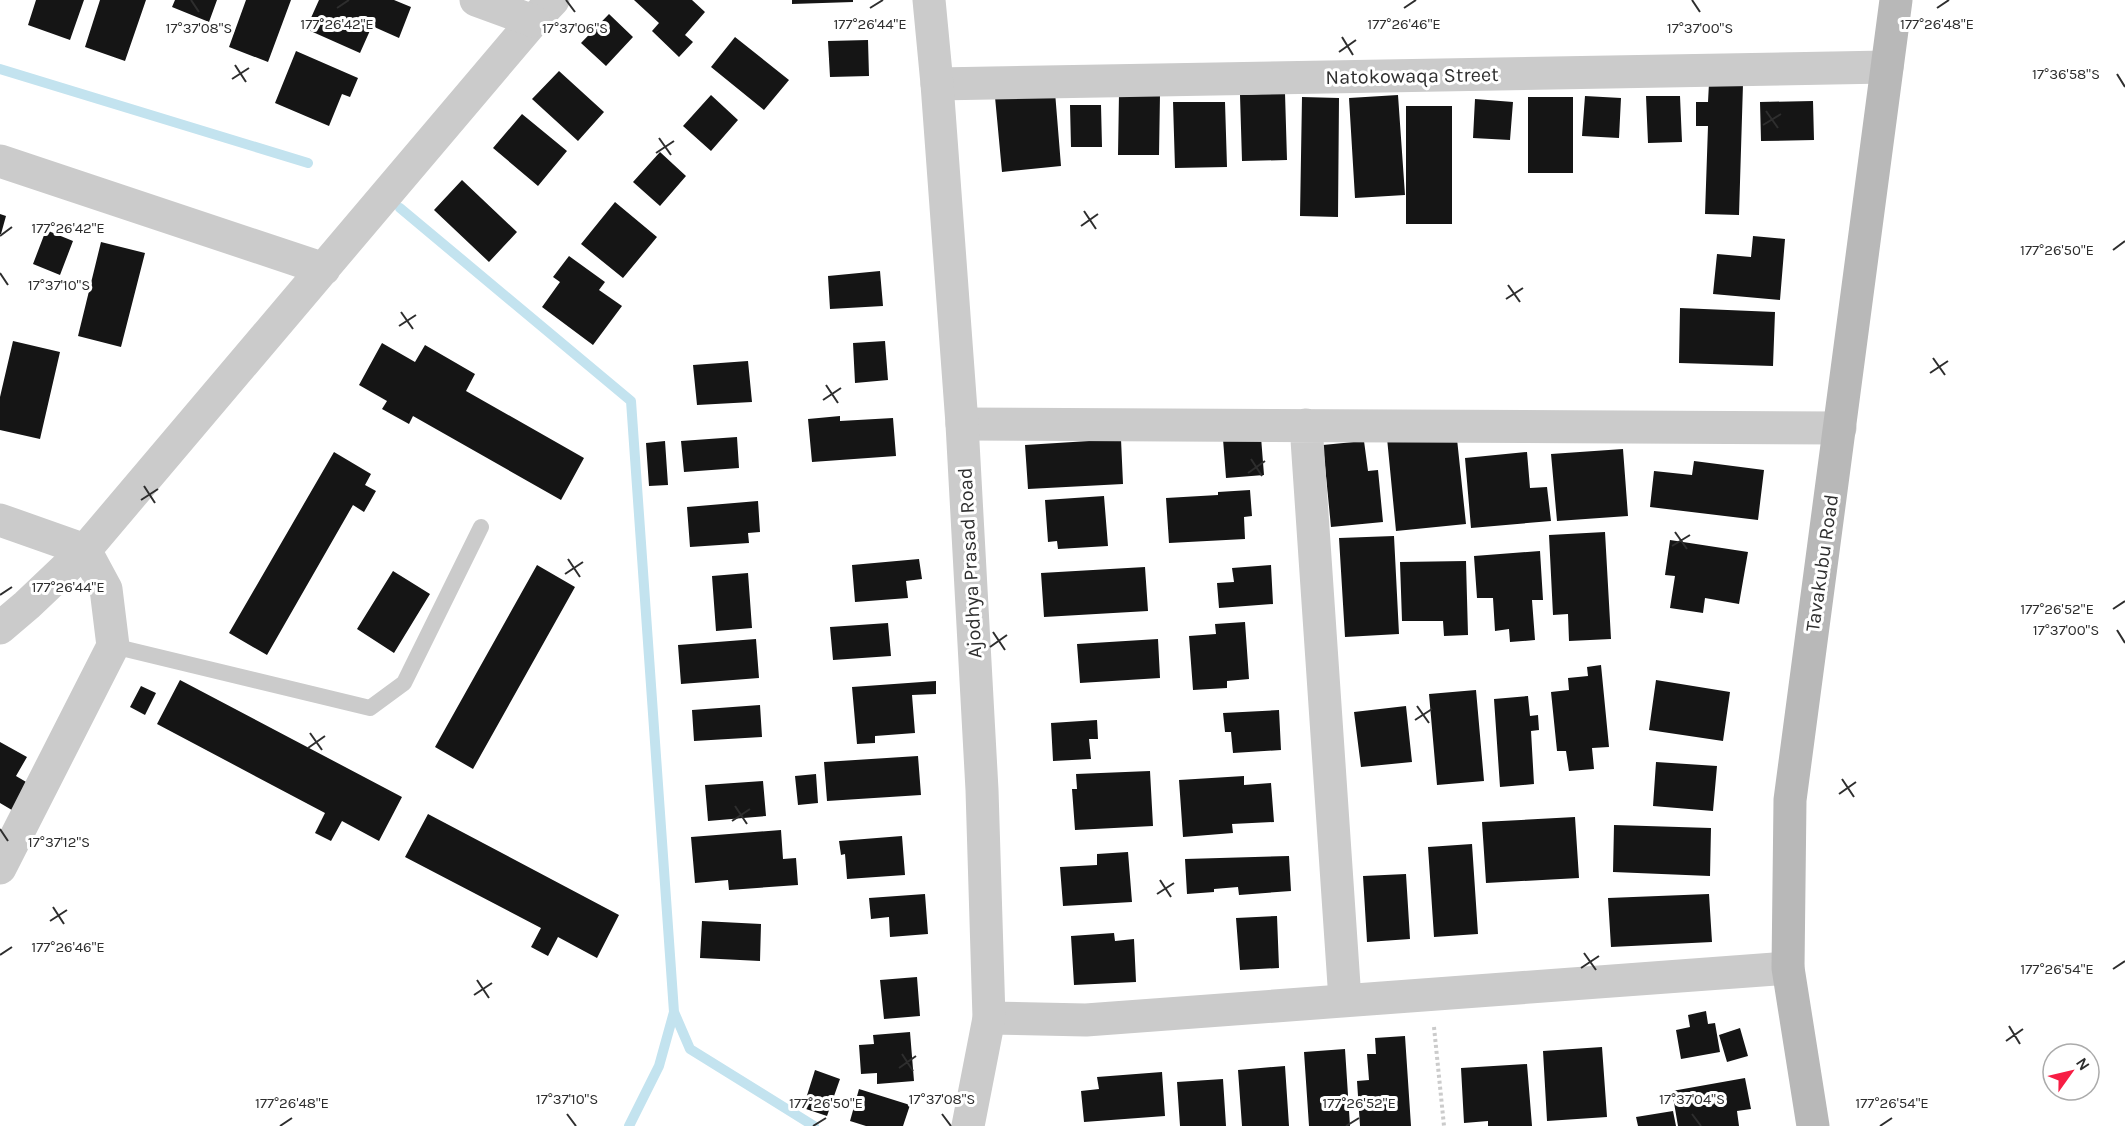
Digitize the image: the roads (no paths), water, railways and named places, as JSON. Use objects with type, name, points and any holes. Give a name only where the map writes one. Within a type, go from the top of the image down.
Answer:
[{"type":"main road","name":"Tavakubu Road","points":[[1813,1126],[1788,968],[1790,800],[1896,0]]},
{"type":"street","points":[[476,0],[543,11]]},
{"type":"street","name":"Ajodhya Prasad Road","points":[[929,0],[962,424],[982,790],[989,1018],[968,1126]]},
{"type":"street","points":[[0,628],[85,550],[543,11]]},
{"type":"street","name":"Natokowaqa Street","points":[[937,84],[1887,67]]},
{"type":"street","points":[[0,161],[324,269]]},
{"type":"street","points":[[962,424],[1840,428]]},
{"type":"street","points":[[1306,425],[1346,1000]]},
{"type":"street","points":[[0,520],[85,550],[106,589],[113,646],[0,868]]},
{"type":"street","points":[[989,1018],[1086,1020],[1788,968]]},
{"type":"lane","points":[[113,646],[370,708],[405,683],[481,527]]},
{"type":"waterway","points":[[0,69],[308,163]]},
{"type":"waterway","points":[[400,208],[631,401],[674,1012],[690,1049],[814,1126]]},
{"type":"waterway","points":[[629,1126],[659,1066],[674,1012]]}]
